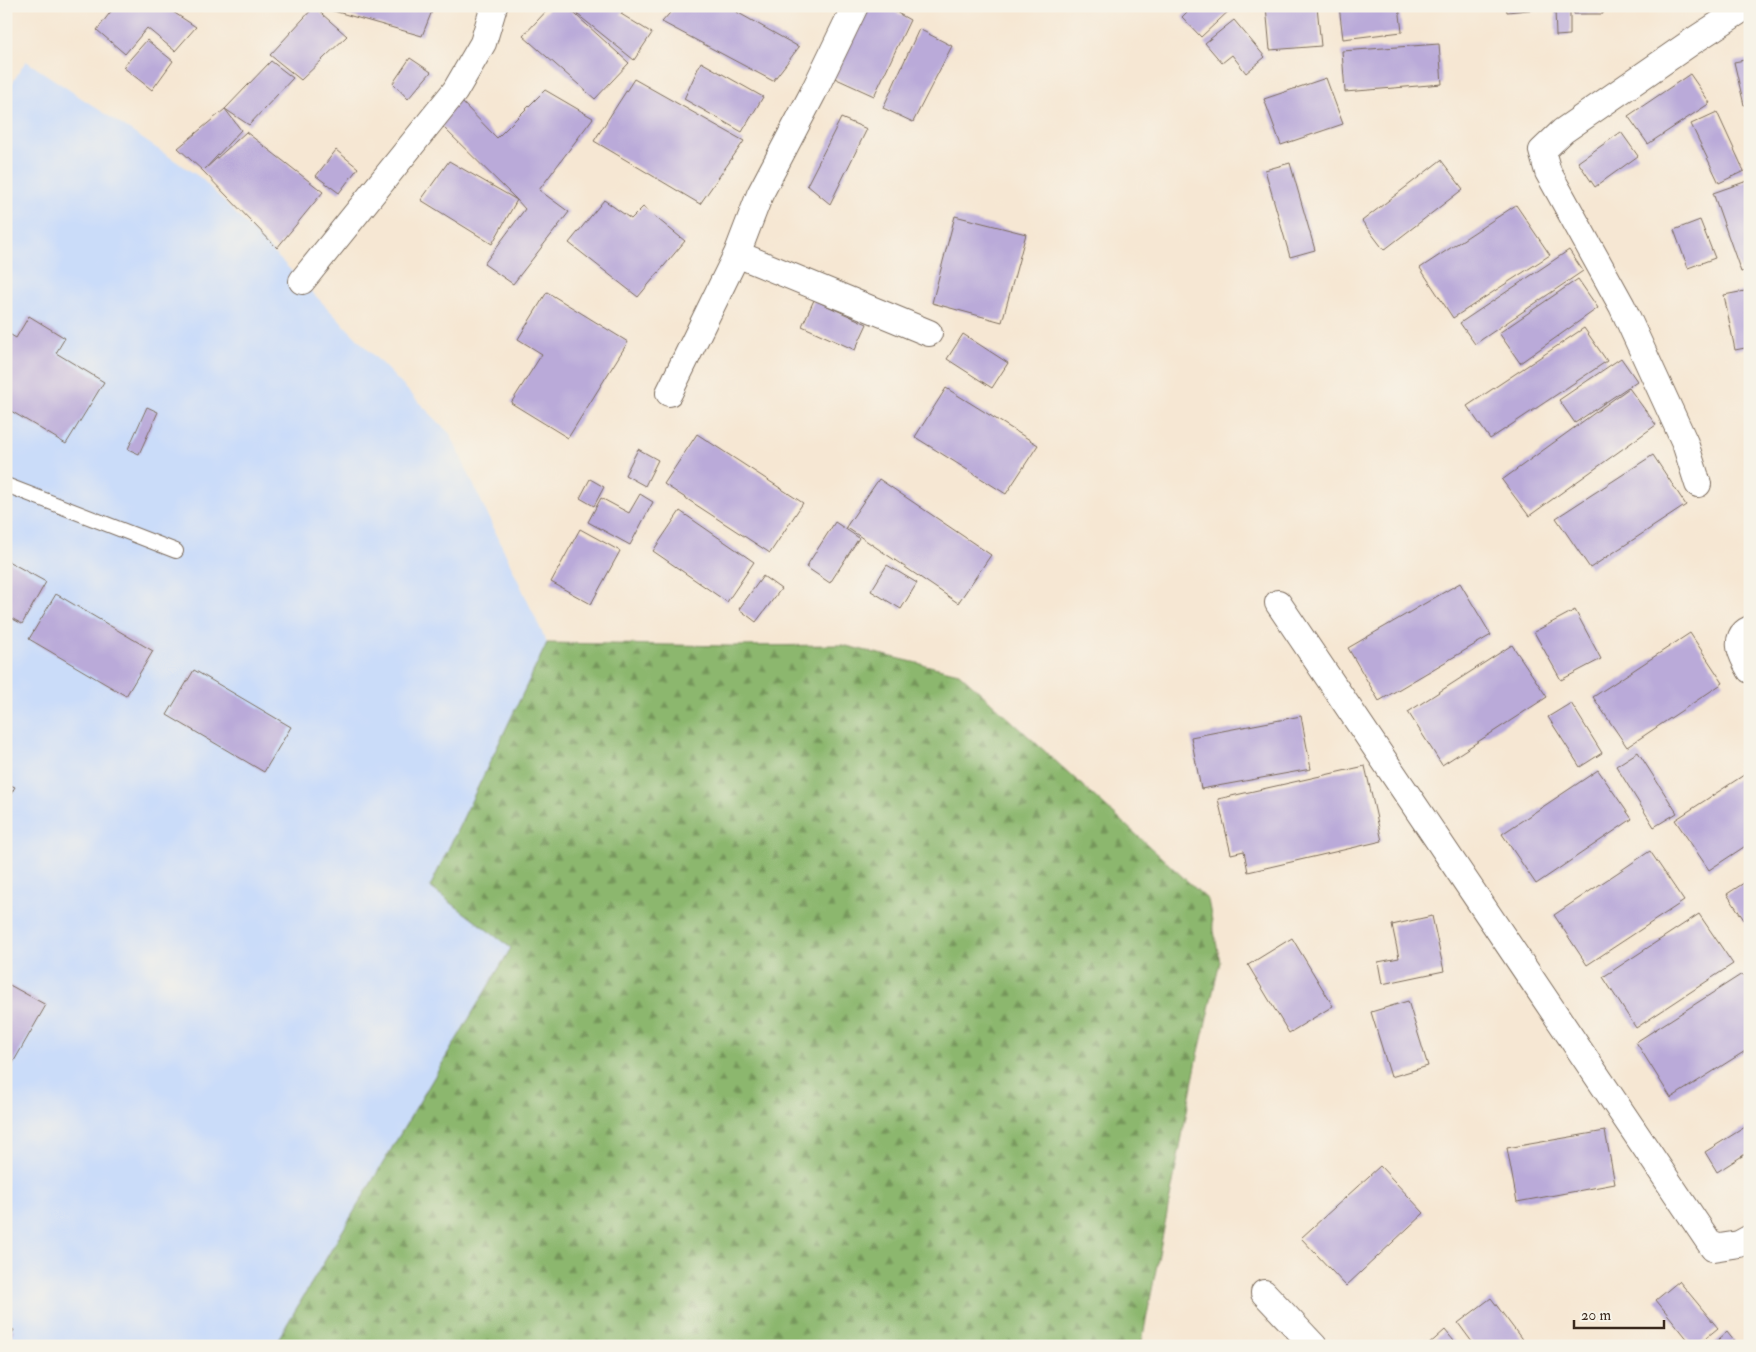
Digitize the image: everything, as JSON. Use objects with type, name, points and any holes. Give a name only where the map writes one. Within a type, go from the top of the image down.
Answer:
[{"type":"street","points":[[302,281],[455,91],[483,43],[494,6]]},
{"type":"street","points":[[669,393],[737,254],[760,194],[813,93],[855,6]]},
{"type":"street","points":[[1698,484],[1685,443],[1626,315],[1548,172],[1542,151],[1563,131],[1693,40],[1747,6]]},
{"type":"street","points":[[737,254],[930,333]]},
{"type":"street","points":[[1278,603],[1713,1248],[1739,1244],[1750,1238]]},
{"type":"street","points":[[1750,629],[1745,631],[1739,642],[1740,653],[1750,670]]},
{"type":"street","points":[[1264,1294],[1314,1346]]},
{"type":"lane","points":[[6,485],[176,551]]},
{"type":"shaded area","points":[[26,61],[201,178],[450,434],[547,643],[430,887],[511,948],[274,1346],[6,1346],[6,93]]},
{"type":"green space","points":[[547,643],[733,646],[842,645],[959,673],[1208,900],[1220,962],[1197,1060],[1141,1346],[274,1346],[511,948],[430,887]]},
{"type":"building","points":[[115,6],[164,6],[196,27],[175,51],[147,28],[125,54],[97,30]]},
{"type":"building","points":[[316,6],[434,6],[422,36]]},
{"type":"building","points":[[551,6],[566,6],[629,63],[595,99],[523,36]]},
{"type":"building","points":[[567,6],[626,6],[621,14],[652,33],[634,60]]},
{"type":"building","points":[[676,6],[726,6],[799,47],[773,81],[662,22]]},
{"type":"building","points":[[863,6],[885,6],[910,20],[874,96],[830,76]]},
{"type":"building","points":[[1193,6],[1234,6],[1201,37],[1182,17]]},
{"type":"building","points":[[1266,6],[1317,6],[1321,46],[1270,50]]},
{"type":"building","points":[[1339,6],[1399,6],[1402,32],[1343,39]]},
{"type":"building","points":[[1506,6],[1550,6],[1550,8],[1507,12]]},
{"type":"building","points":[[1574,6],[1603,6],[1603,14],[1574,14]]},
{"type":"building","points":[[314,7],[347,36],[301,80],[270,55]]},
{"type":"building","points":[[1555,9],[1570,9],[1570,35],[1556,36]]},
{"type":"building","points":[[1234,20],[1265,57],[1246,73],[1232,55],[1222,63],[1205,43]]},
{"type":"building","points":[[919,29],[952,46],[913,122],[883,108]]},
{"type":"building","points":[[147,40],[173,61],[152,90],[123,67]]},
{"type":"building","points":[[1439,44],[1442,84],[1345,92],[1342,51]]},
{"type":"building","points":[[410,58],[431,72],[408,99],[393,83]]},
{"type":"building","points":[[1750,59],[1750,104],[1744,105],[1734,62]]},
{"type":"building","points":[[271,61],[293,78],[249,125],[225,109]]},
{"type":"building","points":[[701,62],[763,97],[742,132],[684,99]]},
{"type":"building","points":[[1690,74],[1710,103],[1648,144],[1628,116]]},
{"type":"building","points":[[1326,78],[1343,124],[1281,145],[1264,99]]},
{"type":"building","points":[[634,79],[744,141],[700,204],[594,141]]},
{"type":"building","points":[[545,90],[593,118],[539,190],[569,212],[513,284],[484,264],[525,209],[438,122],[458,98],[497,138]]},
{"type":"building","points":[[225,109],[241,130],[205,169],[246,132],[323,192],[277,248],[203,171],[178,148]]},
{"type":"building","points":[[1717,112],[1744,171],[1719,183],[1691,124]]},
{"type":"building","points":[[841,118],[867,129],[830,204],[807,185]]},
{"type":"building","points":[[1621,132],[1638,156],[1595,187],[1578,162]]},
{"type":"building","points":[[336,150],[358,168],[339,193],[316,176]]},
{"type":"building","points":[[1441,160],[1463,189],[1384,250],[1362,221]]},
{"type":"building","points":[[449,161],[517,200],[492,244],[421,200]]},
{"type":"building","points":[[1290,163],[1315,250],[1290,257],[1265,170]]},
{"type":"building","points":[[1750,180],[1750,269],[1741,272],[1713,193]]},
{"type":"building","points":[[604,200],[631,219],[643,207],[685,241],[638,297],[569,243]]},
{"type":"building","points":[[1516,205],[1550,255],[1453,318],[1420,268]]},
{"type":"building","points":[[955,216],[1026,234],[1002,322],[932,303]]},
{"type":"building","points":[[1700,220],[1715,258],[1688,268],[1674,230]]},
{"type":"building","points":[[1569,250],[1583,271],[1475,344],[1460,323]]},
{"type":"building","points":[[1578,279],[1598,308],[1520,363],[1499,333]]},
{"type":"building","points":[[1750,290],[1750,347],[1735,350],[1724,295]]},
{"type":"building","points":[[547,292],[628,342],[568,438],[511,403],[542,354],[518,339]]},
{"type":"building","points":[[814,300],[867,324],[855,350],[802,326]]},
{"type":"building","points":[[29,316],[65,338],[56,353],[104,382],[66,444],[6,408],[6,332],[16,338]]},
{"type":"building","points":[[1584,328],[1607,361],[1490,439],[1467,406]]},
{"type":"building","points":[[963,334],[1008,363],[992,388],[947,359]]},
{"type":"building","points":[[1621,358],[1637,381],[1575,423],[1559,400]]},
{"type":"building","points":[[946,388],[1038,445],[1006,494],[915,437]]},
{"type":"building","points":[[1629,388],[1656,425],[1529,516],[1502,480]]},
{"type":"building","points":[[147,407],[158,412],[139,454],[128,449]]},
{"type":"building","points":[[697,434],[803,503],[770,553],[664,484]]},
{"type":"building","points":[[638,449],[658,460],[645,486],[625,475]]},
{"type":"building","points":[[1653,455],[1686,505],[1590,568],[1556,518]]},
{"type":"building","points":[[590,479],[604,487],[594,506],[580,498]]},
{"type":"building","points":[[879,479],[991,555],[958,603],[846,527]]},
{"type":"building","points":[[640,494],[653,502],[630,545],[588,522],[601,498],[629,513]]},
{"type":"building","points":[[680,511],[754,562],[727,602],[653,551]]},
{"type":"building","points":[[835,522],[859,538],[830,583],[806,567]]},
{"type":"building","points":[[580,529],[620,551],[591,604],[551,582]]},
{"type":"building","points":[[6,560],[46,582],[22,624],[6,615]]},
{"type":"building","points":[[887,565],[917,583],[901,609],[871,591]]},
{"type":"building","points":[[763,576],[781,589],[756,622],[739,609]]},
{"type":"building","points":[[1460,583],[1491,635],[1379,701],[1348,648]]},
{"type":"building","points":[[56,594],[153,651],[126,696],[29,639]]},
{"type":"building","points":[[1575,610],[1601,659],[1561,680],[1534,632]]},
{"type":"building","points":[[1690,633],[1723,683],[1627,747],[1593,697]]},
{"type":"building","points":[[1512,645],[1547,697],[1442,765],[1408,712]]},
{"type":"building","points":[[194,670],[291,727],[264,772],[167,715]]},
{"type":"building","points":[[1571,703],[1602,753],[1580,767],[1548,717]]},
{"type":"building","points":[[1301,716],[1311,769],[1201,789],[1191,737]]},
{"type":"building","points":[[1638,752],[1677,813],[1654,827],[1616,766]]},
{"type":"building","points":[[1365,766],[1382,841],[1248,872],[1244,851],[1231,854],[1218,799]]},
{"type":"building","points":[[1598,770],[1632,819],[1536,884],[1502,834]]},
{"type":"building","points":[[1750,771],[1750,843],[1709,870],[1675,820]]},
{"type":"building","points":[[6,783],[15,787],[6,802]]},
{"type":"building","points":[[1650,851],[1684,901],[1587,965],[1554,915]]},
{"type":"building","points":[[1750,879],[1750,929],[1727,894]]},
{"type":"building","points":[[1699,914],[1733,964],[1636,1028],[1603,977]]},
{"type":"building","points":[[1432,916],[1444,971],[1382,984],[1378,962],[1399,958],[1392,925]]},
{"type":"building","points":[[1292,938],[1333,1006],[1289,1033],[1248,965]]},
{"type":"building","points":[[1742,974],[1750,986],[1750,1048],[1671,1098],[1636,1042]]},
{"type":"building","points":[[6,983],[46,1005],[6,1075]]},
{"type":"building","points":[[1408,1001],[1428,1066],[1391,1077],[1371,1012]]},
{"type":"building","points":[[1750,1124],[1750,1151],[1717,1172],[1705,1152]]},
{"type":"building","points":[[1605,1131],[1615,1184],[1517,1202],[1507,1148]]},
{"type":"building","points":[[1380,1166],[1424,1213],[1346,1286],[1301,1238]]},
{"type":"building","points":[[1679,1281],[1718,1328],[1696,1346],[1693,1346],[1656,1300]]},
{"type":"building","points":[[1491,1298],[1527,1346],[1475,1346],[1458,1323]]},
{"type":"building","points":[[6,1326],[14,1330],[6,1344]]},
{"type":"building","points":[[1445,1330],[1458,1346],[1427,1346]]},
{"type":"building","points":[[1727,1332],[1738,1346],[1711,1346]]}]
